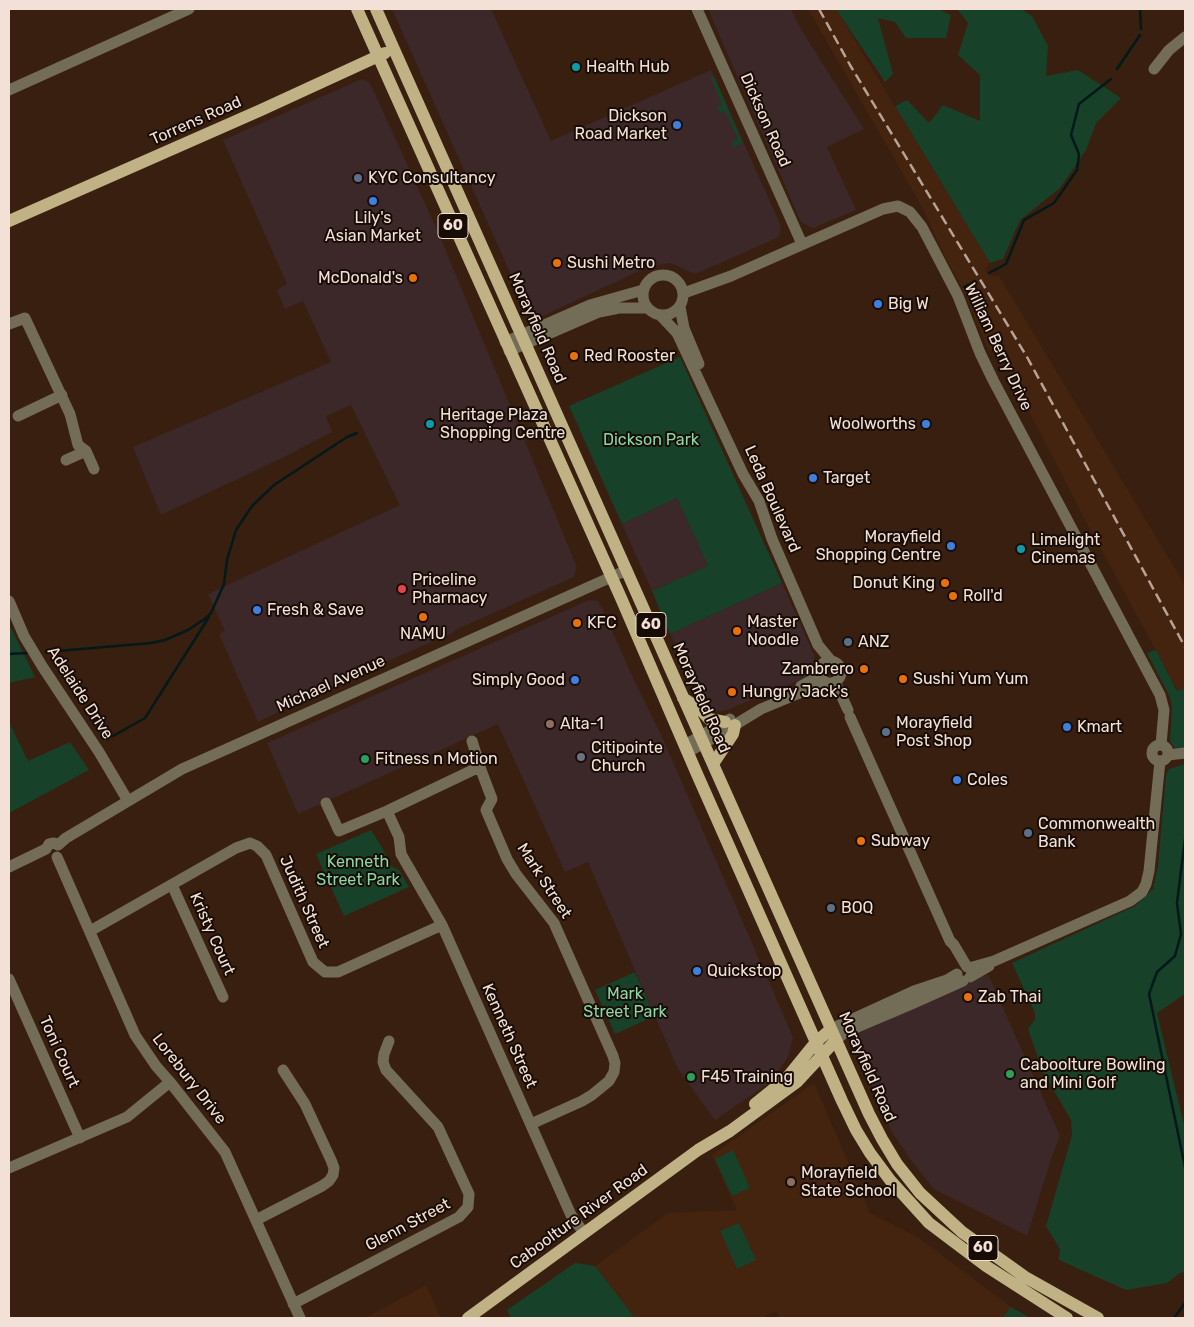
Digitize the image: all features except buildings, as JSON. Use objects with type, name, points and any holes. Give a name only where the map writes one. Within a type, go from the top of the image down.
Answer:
[{"type":"main road","name":"Morayfield Road","points":[[357,9],[507,347],[612,577],[846,1110],[862,1141],[909,1203],[934,1227],[1017,1287],[1067,1318]]},
{"type":"main road","name":"Morayfield Road","points":[[376,9],[882,1139],[920,1193],[956,1227],[999,1260],[1098,1318]]},
{"type":"main road","name":"Torrens Road","points":[[9,221],[394,49]]},
{"type":"main road","points":[[683,698],[709,719],[730,723],[733,734],[713,764]]},
{"type":"main road","name":"Caboolture River Road","points":[[468,1318],[708,1142],[725,1125],[786,1079],[816,1042],[834,1035]]},
{"type":"main road","name":"Caboolture River Road","points":[[708,1142],[730,1131],[792,1086],[822,1056],[834,1035]]},
{"type":"street","points":[[9,90],[189,9]]},
{"type":"street","name":"Dickson Road","points":[[697,9],[802,244]]},
{"type":"street","points":[[1154,69],[1168,50],[1185,37]]},
{"type":"street","name":"William Berry Drive","points":[[684,293],[731,276],[888,207],[902,207],[910,212],[916,218],[958,296],[989,373],[1160,695],[1164,710],[1163,754],[1149,871],[1142,892],[1130,901],[994,962],[914,991],[834,1035]]},
{"type":"street","points":[[524,339],[599,312],[619,308],[647,308],[660,315],[671,314],[680,306],[684,293],[679,282],[669,275],[663,274],[650,279],[643,290],[647,308]]},
{"type":"street","points":[[507,347],[590,305],[643,290]]},
{"type":"street","name":"Leda Boulevard","points":[[680,306],[684,328],[698,364],[707,395],[742,474],[758,501],[772,539],[818,645],[818,652],[827,673],[849,714],[950,941],[949,947],[964,973]]},
{"type":"street","name":"Leda Boulevard","points":[[660,315],[677,333],[700,384],[707,395]]},
{"type":"street","points":[[9,324],[25,318],[70,414],[78,445],[86,451],[94,469]]},
{"type":"street","points":[[18,416],[62,395]]},
{"type":"street","points":[[66,460],[86,451]]},
{"type":"street","name":"Michael Avenue","points":[[57,851],[66,838],[182,769],[627,570]]},
{"type":"street","name":"Adelaide Drive","points":[[9,600],[24,636],[99,752],[128,801]]},
{"type":"street","points":[[686,748],[827,673]]},
{"type":"street","points":[[326,803],[339,831],[387,811],[475,769],[481,770],[472,741]]},
{"type":"street","points":[[1163,754],[1185,754]]},
{"type":"street","name":"Mark Street","points":[[481,770],[492,799],[486,810],[507,859],[516,874],[554,923],[615,1063],[614,1072],[609,1081],[592,1095],[531,1124]]},
{"type":"street","name":"Kenneth Street","points":[[387,811],[399,837],[400,854],[442,925],[571,1215],[584,1233]]},
{"type":"street","name":"Judith Street","points":[[90,931],[243,844],[250,843],[257,846],[266,856],[313,962],[325,972],[338,972],[442,925]]},
{"type":"street","points":[[9,867],[46,849],[48,856],[52,858],[57,851]]},
{"type":"street","name":"Lorebury Drive","points":[[57,851],[135,1035],[156,1066],[226,1152],[300,1318]]},
{"type":"street","name":"Kristy Court","points":[[172,885],[223,997]]},
{"type":"street","name":"Toni Court","points":[[9,979],[80,1138]]},
{"type":"street","name":"Glenn Street","points":[[293,1304],[459,1217],[465,1213],[468,1207],[469,1194],[438,1127],[386,1070],[383,1062],[389,1041]]},
{"type":"street","points":[[256,1220],[329,1182],[333,1175],[334,1168],[320,1136],[304,1104],[283,1070]]},
{"type":"street","points":[[9,1168],[127,1117],[170,1082]]},
{"type":"shaded area","points":[[392,9],[491,9],[551,141],[711,70],[781,226],[779,237],[695,274],[670,263],[648,267],[538,318],[530,317]]},
{"type":"shaded area","points":[[708,9],[791,9],[799,26],[864,129],[827,147],[856,210],[813,228],[801,222]]},
{"type":"shaded area","points":[[808,9],[836,9],[990,263],[985,269],[990,276],[999,276],[1185,585],[1185,688],[1178,691],[1085,520],[1000,355],[988,349],[964,291],[946,259],[921,205]]},
{"type":"shaded area","points":[[362,79],[370,83],[438,232],[577,567],[574,577],[455,630],[453,633],[353,676],[258,722],[219,634],[225,631],[208,594],[400,505],[351,405],[326,416],[332,432],[280,459],[161,515],[133,447],[331,362],[303,301],[285,309],[277,290],[287,284],[223,140]]},
{"type":"shaded area","points":[[677,498],[708,566],[652,591],[622,524]]},
{"type":"shaded area","points":[[782,583],[814,655],[813,670],[805,678],[724,711],[712,711],[706,705],[670,634]]},
{"type":"shaded area","points":[[589,600],[598,601],[602,608],[663,739],[793,1037],[788,1057],[765,1086],[715,1120],[678,1069],[588,862],[565,872],[498,724],[298,814],[267,743]]},
{"type":"shaded area","points":[[988,974],[1060,1136],[1027,1236],[934,1189],[892,1132],[851,1039],[853,1036]]},
{"type":"shaded area","name":"Morayfield State School","points":[[814,1083],[870,1213],[919,1238],[1011,1307],[1002,1318],[779,1318],[776,1311],[763,1318],[635,1318],[595,1266],[668,1213],[737,1210],[712,1155]]},
{"type":"shaded area","points":[[426,1285],[441,1318],[365,1318]]},
{"type":"green space","points":[[836,9],[938,9],[951,15],[946,38],[906,38],[895,22],[878,18],[893,74],[885,82]]},
{"type":"green space","points":[[957,9],[1021,9],[1032,16],[1048,46],[1046,76],[1078,70],[1121,98],[1096,123],[1086,150],[1060,188],[1020,220],[1003,259],[990,263],[895,106],[907,100],[929,123],[943,105],[980,121],[980,75],[958,55],[968,23]]},
{"type":"green space","points":[[714,76],[743,143],[734,147],[732,141],[738,139],[725,111],[720,113],[717,107],[722,105],[711,78]]},
{"type":"green space","name":"Dickson Park","points":[[680,357],[782,583],[670,634],[652,591],[708,566],[677,498],[622,524],[569,406]]},
{"type":"green space","points":[[9,624],[35,677],[9,683]]},
{"type":"green space","points":[[1156,650],[1177,691],[1185,688],[1185,747],[1183,748],[1175,749],[1170,741],[1172,708],[1170,697],[1147,653]]},
{"type":"green space","points":[[9,722],[28,761],[70,742],[89,770],[9,813]]},
{"type":"green space","points":[[1185,764],[1185,994],[1157,1013],[1185,1129],[1185,1272],[1180,1273],[1167,1283],[1126,1290],[1059,1260],[1060,1249],[1046,1226],[1072,1135],[1071,1120],[1043,1072],[1028,1029],[1035,1019],[1035,1013],[1012,963],[1135,906],[1153,889],[1158,866],[1166,775],[1169,769]]},
{"type":"green space","name":"Kenneth Street Park","points":[[371,830],[384,851],[388,864],[399,870],[409,887],[344,916],[316,854]]},
{"type":"green space","name":"Mark Street Park","points":[[635,972],[655,1016],[615,1034],[595,990]]},
{"type":"green space","points":[[733,1150],[750,1188],[732,1196],[715,1159]]},
{"type":"green space","points":[[739,1223],[756,1260],[737,1269],[720,1231]]},
{"type":"green space","points":[[575,1263],[595,1266],[635,1318],[511,1318],[507,1310]]},
{"type":"green space","points":[[1011,1307],[1030,1318],[1002,1318]]},
{"type":"waterway","points":[[1140,9],[1141,29]]},
{"type":"waterway","points":[[1117,69],[1140,35]]},
{"type":"waterway","points":[[989,273],[1006,264],[1024,220],[1054,203],[1077,170],[1079,154],[1071,135],[1079,104],[1111,79]]},
{"type":"waterway","points":[[964,287],[975,281]]},
{"type":"waterway","points":[[46,652],[151,643],[165,640],[188,630],[206,618],[211,613],[224,584],[227,560],[236,530],[252,506],[274,485],[347,437],[357,433]]},
{"type":"waterway","points":[[113,736],[145,718],[209,617]]},
{"type":"waterway","points":[[9,654],[27,653]]},
{"type":"waterway","points":[[1185,839],[1177,903],[1181,934],[1175,956],[1157,972],[1149,994],[1185,1167]]},
{"type":"waterway","points":[[1174,1318],[1185,1303]]},
{"type":"railway","points":[[819,9],[850,65],[1027,357],[1185,647]]},
{"type":"place","name":"Health Hub","points":[[576,67]]},
{"type":"place","name":"Dickson Road Market","points":[[677,125]]},
{"type":"place","name":"KYC Consultancy","points":[[358,178]]},
{"type":"place","name":"Lily's Asian Market","points":[[373,201]]},
{"type":"place","name":"Sushi Metro","points":[[557,263]]},
{"type":"place","name":"McDonald's","points":[[413,278]]},
{"type":"place","name":"Big W","points":[[878,304]]},
{"type":"place","name":"Red Rooster","points":[[574,356]]},
{"type":"place","name":"Heritage Plaza Shopping Centre","points":[[430,424]]},
{"type":"place","name":"Woolworths","points":[[926,424]]},
{"type":"place","name":"Target","points":[[813,478]]},
{"type":"place","name":"Morayfield Shopping Centre","points":[[951,546]]},
{"type":"place","name":"Limelight Cinemas","points":[[1021,549]]},
{"type":"place","name":"Donut King","points":[[945,583]]},
{"type":"place","name":"Priceline Pharmacy","points":[[402,589]]},
{"type":"place","name":"Roll'd","points":[[953,596]]},
{"type":"place","name":"Fresh & Save","points":[[257,610]]},
{"type":"place","name":"NAMU","points":[[423,617]]},
{"type":"place","name":"KFC","points":[[577,623]]},
{"type":"place","name":"Master Noodle","points":[[737,631]]},
{"type":"place","name":"ANZ","points":[[848,642]]},
{"type":"place","name":"Zambrero","points":[[864,669]]},
{"type":"place","name":"Sushi Yum Yum","points":[[903,679]]},
{"type":"place","name":"Simply Good","points":[[575,680]]},
{"type":"place","name":"Hungry Jack's","points":[[732,692]]},
{"type":"place","name":"Alta-1","points":[[550,724]]},
{"type":"place","name":"Kmart","points":[[1067,727]]},
{"type":"place","name":"Morayfield Post Shop","points":[[886,732]]},
{"type":"place","name":"Citipointe Church","points":[[581,757]]},
{"type":"place","name":"Fitness n Motion","points":[[365,759]]},
{"type":"place","name":"Coles","points":[[957,780]]},
{"type":"place","name":"Commonwealth Bank","points":[[1028,833]]},
{"type":"place","name":"Subway","points":[[861,841]]},
{"type":"place","name":"BOQ","points":[[831,908]]},
{"type":"place","name":"Quickstop","points":[[697,971]]},
{"type":"place","name":"Zab Thai","points":[[968,997]]},
{"type":"place","name":"Caboolture Bowling and Mini Golf","points":[[1010,1074]]},
{"type":"place","name":"F45 Training","points":[[691,1077]]},
{"type":"place","name":"Morayfield State School","points":[[791,1182]]}]
